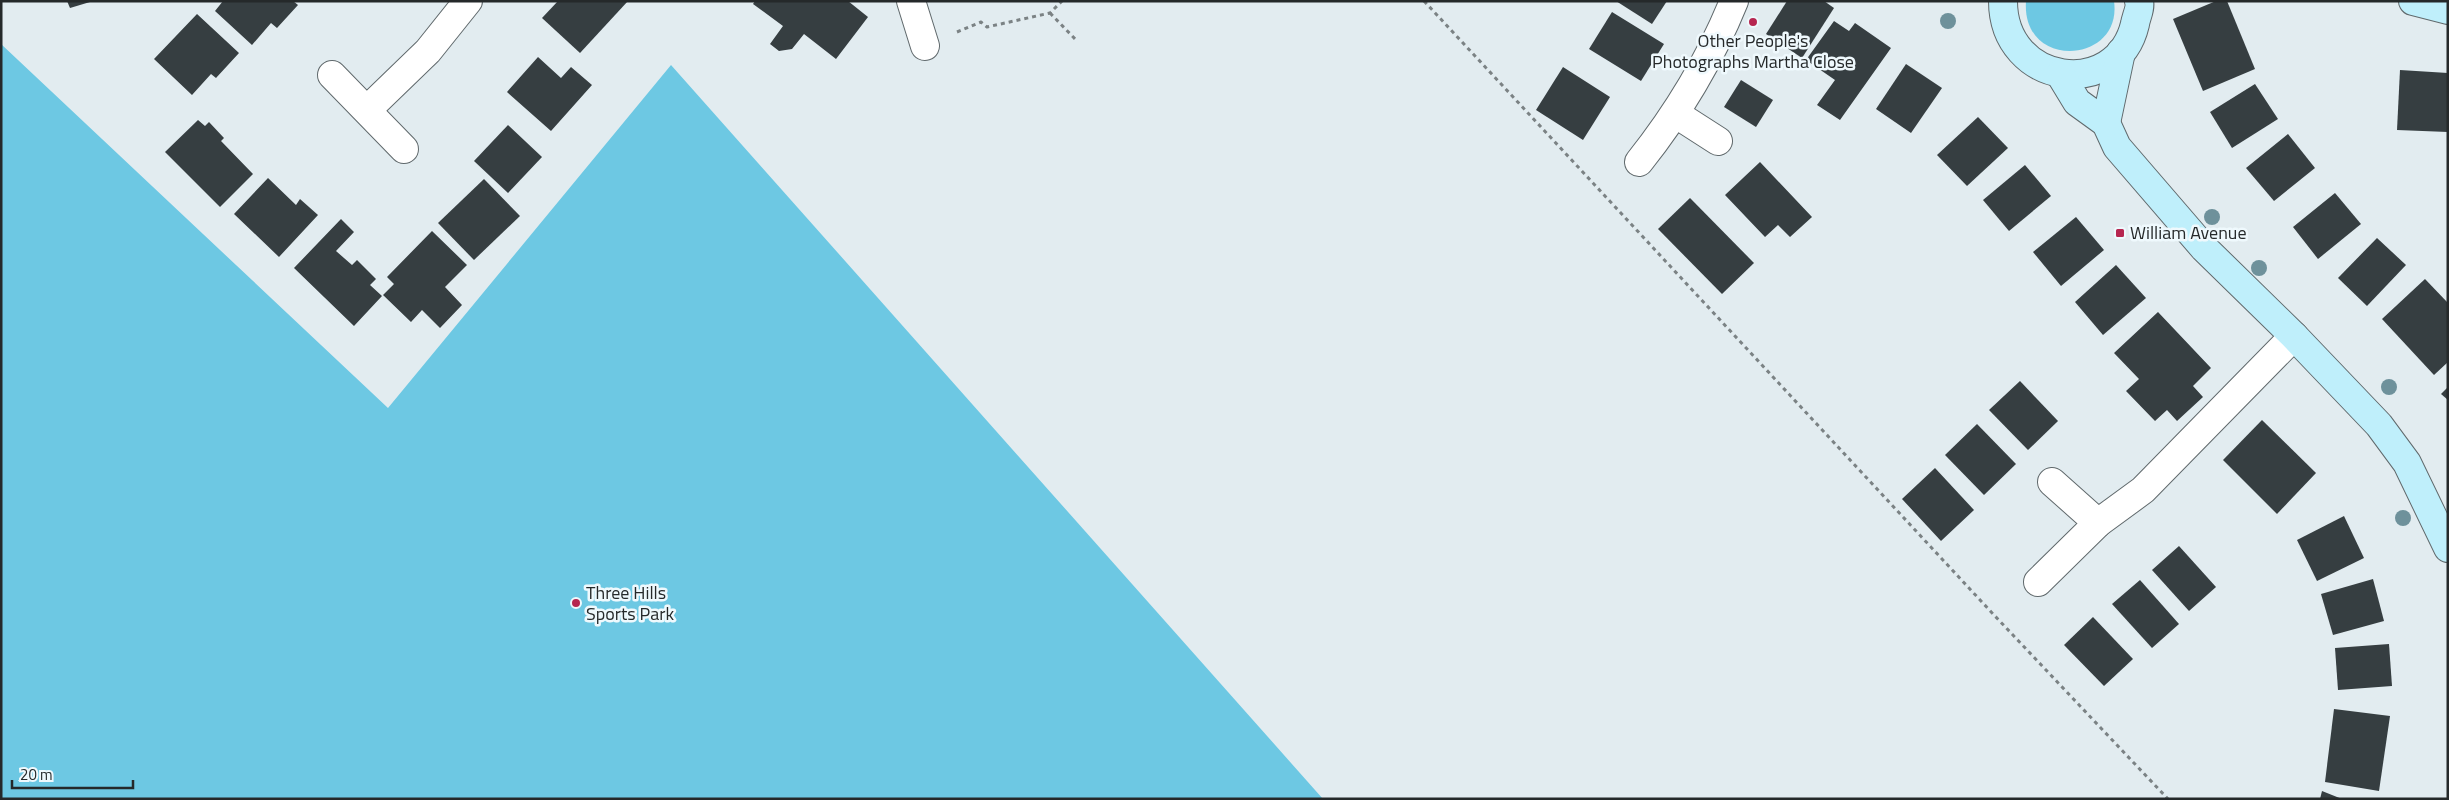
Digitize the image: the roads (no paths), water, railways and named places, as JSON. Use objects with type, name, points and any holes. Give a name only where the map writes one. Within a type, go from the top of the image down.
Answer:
[{"type":"street","points":[[367,110],[428,51],[468,1]]},
{"type":"street","points":[[911,1],[925,46]]},
{"type":"street","points":[[1638,162],[1676,114],[1704,64],[1734,1]]},
{"type":"street","points":[[2004,1],[2003,16],[2010,37],[2022,54],[2039,67],[2060,74],[2082,74],[2103,67],[2121,52],[2133,33],[2141,2]]},
{"type":"street","points":[[2413,1],[2448,10]]},
{"type":"street","points":[[2106,123],[2121,52]]},
{"type":"street","points":[[2060,74],[2077,102],[2106,123],[2117,147],[2204,248],[2294,336],[2379,425],[2407,463],[2448,548]]},
{"type":"street","points":[[332,75],[404,149]]},
{"type":"street","points":[[1676,114],[1718,141]]},
{"type":"street","points":[[2038,582],[2098,524],[2143,490],[2294,336]]},
{"type":"street","points":[[2052,482],[2098,524]]},
{"type":"place","name":"Other People's Photographs Martha Close","points":[[1753,22]]},
{"type":"place","name":"William Avenue","points":[[2120,233]]},
{"type":"place","name":"Three Hills Sports Park","points":[[576,603]]}]
